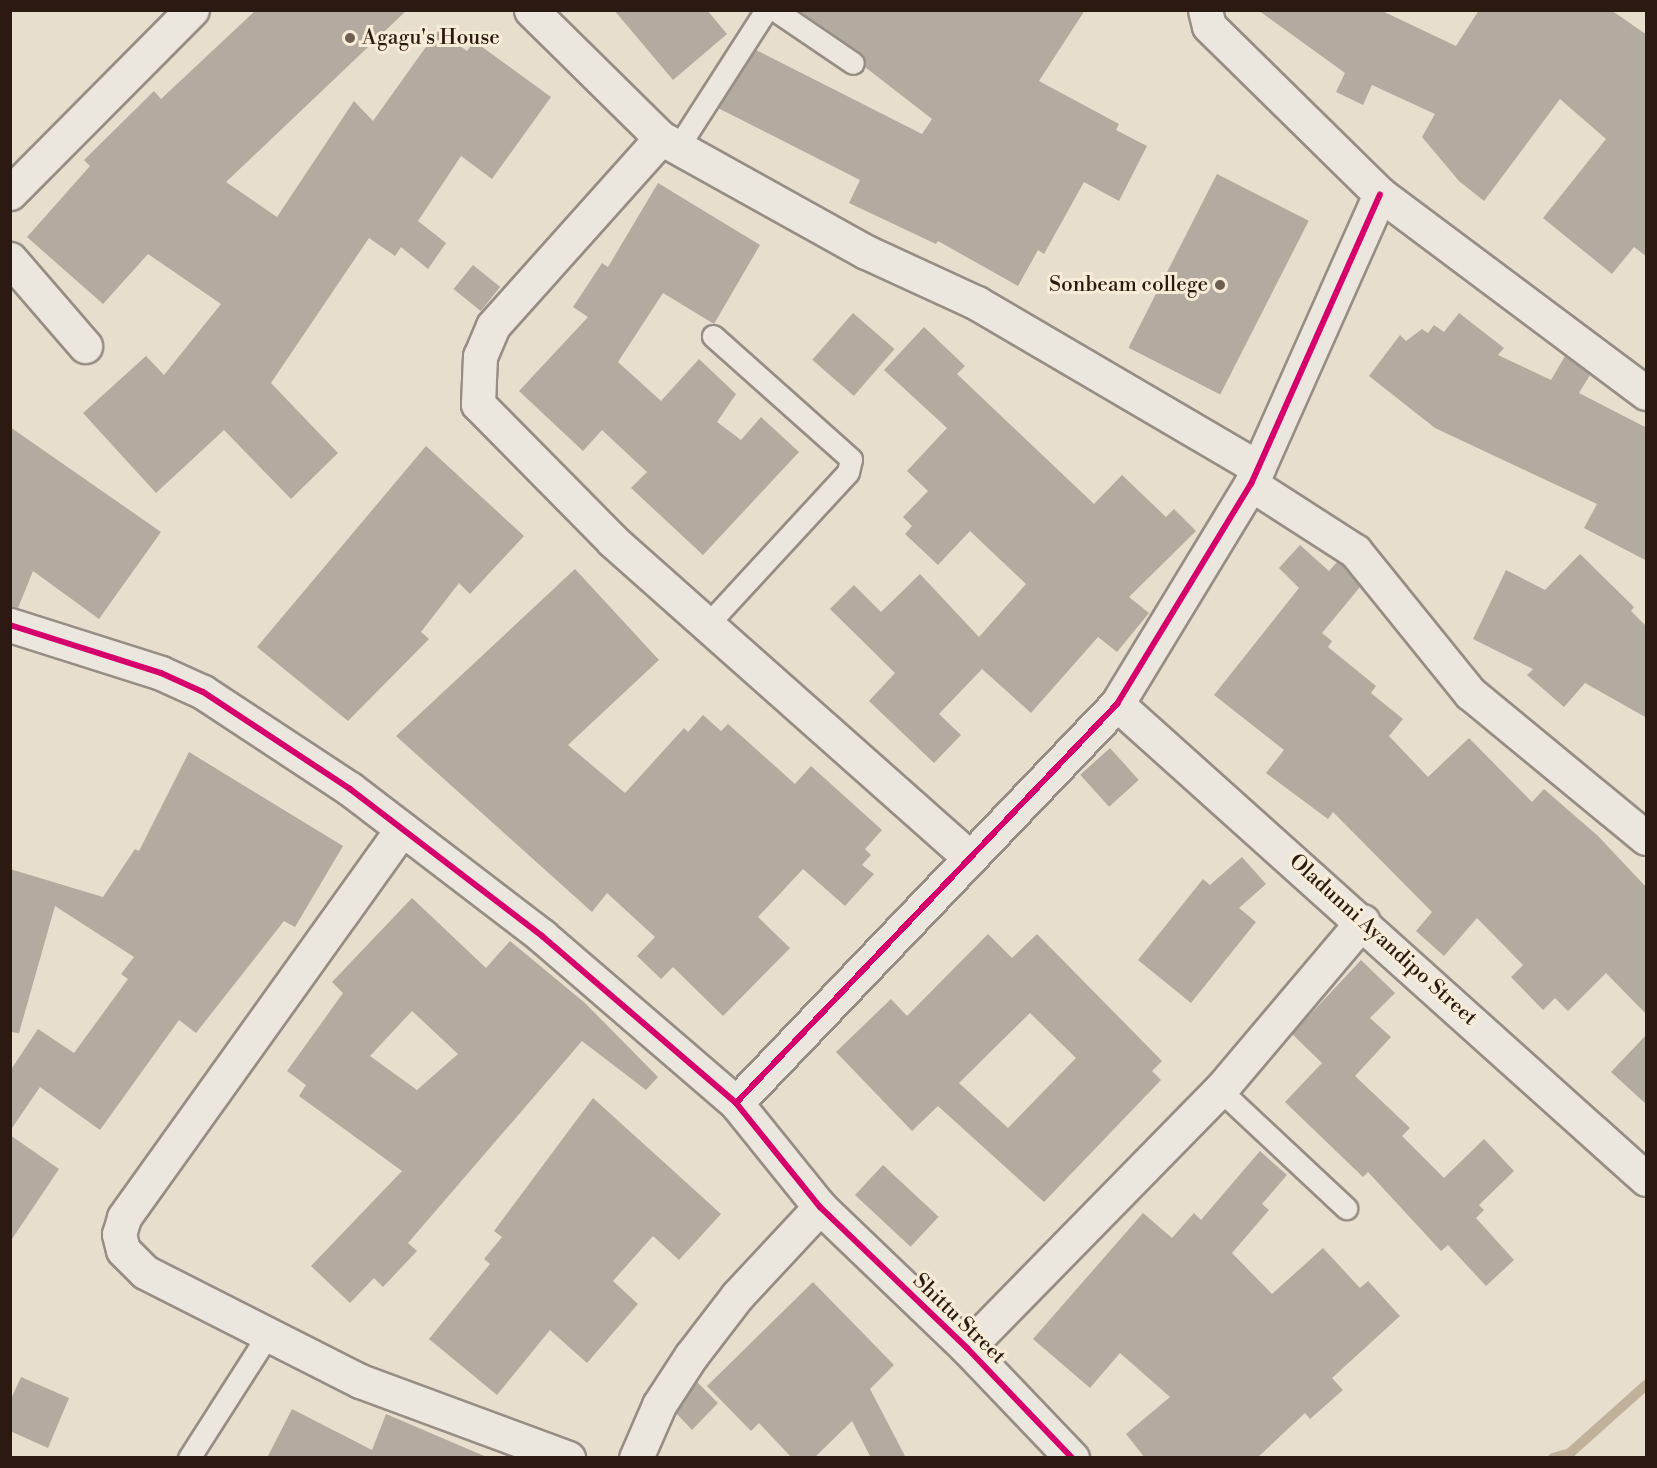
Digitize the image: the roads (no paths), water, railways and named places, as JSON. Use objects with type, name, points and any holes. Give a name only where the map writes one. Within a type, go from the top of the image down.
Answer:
[{"type":"street","points":[[10,193],[192,10]]},
{"type":"street","points":[[531,10],[669,143],[866,252],[977,303],[1255,476],[1355,551],[1470,693],[1647,838]]},
{"type":"street","points":[[1205,10],[1209,26],[1380,194],[1647,393]]},
{"type":"street","points":[[669,143],[493,326],[480,356],[478,404],[589,517],[970,858]]},
{"type":"street","points":[[736,1103],[1117,704],[1255,476],[1380,194]]},
{"type":"street","points":[[10,259],[86,346]]},
{"type":"street","name":"Shittu Street","points":[[10,625],[161,673],[203,692],[402,829],[542,936],[736,1103],[820,1207],[967,1348],[1072,1458]]},
{"type":"street","name":"Oladunni Ayandipo Street","points":[[1117,704],[1363,921],[1647,1179]]},
{"type":"street","points":[[402,829],[124,1218],[119,1234],[127,1256],[145,1272],[267,1336],[360,1381],[568,1458]]},
{"type":"street","points":[[967,1348],[1220,1090],[1363,921]]},
{"type":"street","points":[[636,1458],[659,1405],[691,1356],[737,1296],[820,1207]]},
{"type":"lane","points":[[669,143],[766,10]]},
{"type":"lane","points":[[775,10],[853,63]]},
{"type":"lane","points":[[707,625],[848,471],[851,459],[712,336]]},
{"type":"lane","points":[[1220,1090],[1346,1208]]},
{"type":"lane","points":[[189,1458],[267,1336]]},
{"type":"waterway","points":[[1553,1458],[1570,1453],[1646,1385]]},
{"type":"place","name":"Agagu's House","points":[[350,38]]},
{"type":"place","name":"Sonbeam college","points":[[1220,285]]}]
